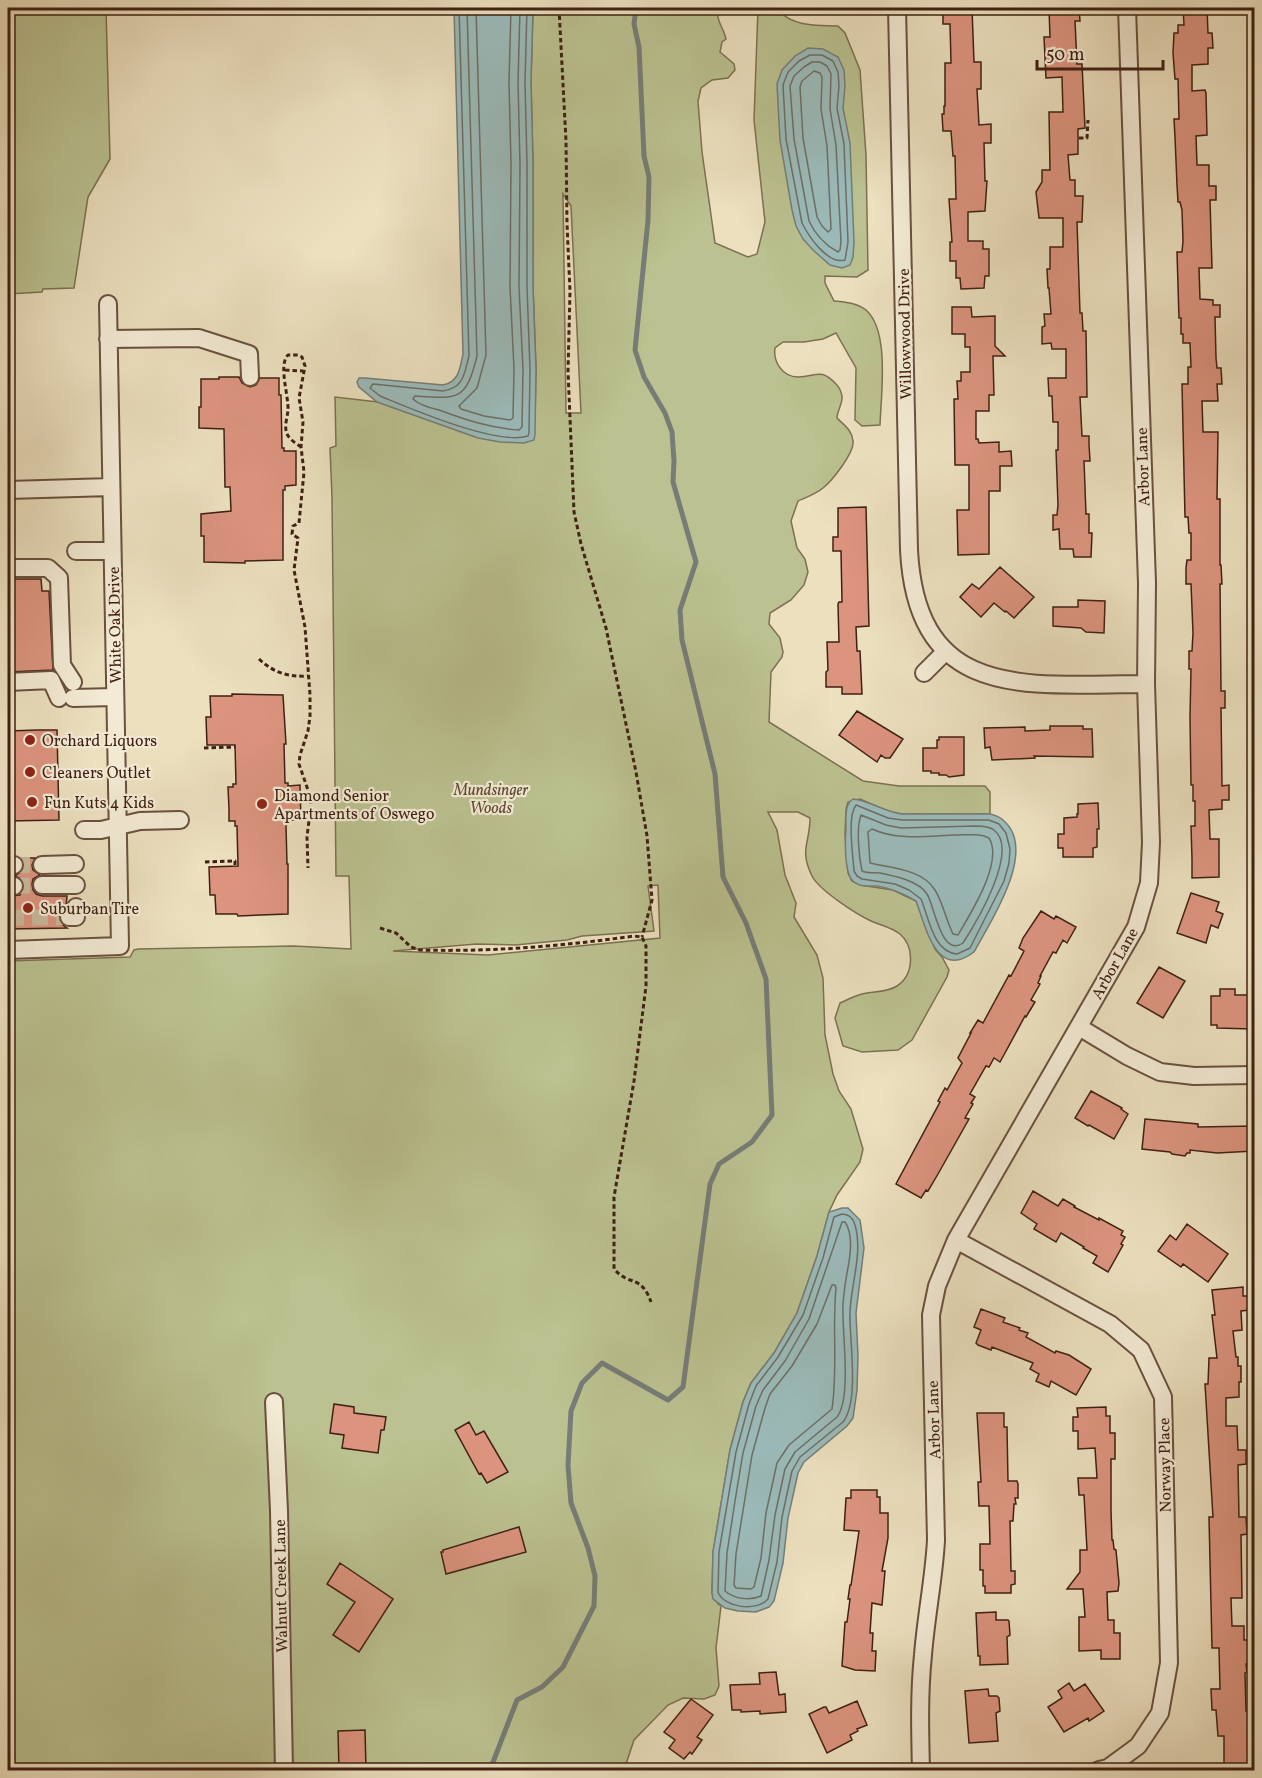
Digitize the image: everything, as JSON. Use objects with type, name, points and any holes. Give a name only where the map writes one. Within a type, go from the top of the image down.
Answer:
[{"type":"street","name":"Willowwood Drive","points":[[897,8],[910,563],[920,610],[929,630],[946,651],[972,670],[992,678],[1023,683],[1146,684]]},
{"type":"street","name":"Arbor Lane","points":[[921,1770],[921,1683],[936,1540],[931,1315],[937,1286],[956,1240],[1136,927],[1149,883],[1152,842],[1146,684],[1147,583],[1127,8]]},
{"type":"street","name":"White Oak Drive","points":[[8,950],[120,946],[108,304]]},
{"type":"street","points":[[108,339],[199,338],[249,354],[250,376]]},
{"type":"street","points":[[8,490],[111,487]]},
{"type":"street","points":[[76,551],[112,551]]},
{"type":"street","points":[[8,568],[48,568],[59,578],[62,665],[68,692]]},
{"type":"street","points":[[924,673],[946,651]]},
{"type":"street","points":[[8,682],[51,680],[68,692],[115,698]]},
{"type":"street","points":[[84,830],[101,830],[140,820],[180,820]]},
{"type":"street","points":[[42,875],[76,875]]},
{"type":"street","points":[[1079,1027],[1127,1056],[1160,1072],[1194,1076],[1254,1075]]},
{"type":"street","name":"Norway Place","points":[[956,1240],[1110,1324],[1141,1350],[1162,1397],[1169,1663],[1160,1713],[1138,1746],[1108,1768],[1099,1770]]},
{"type":"street","name":"Walnut Creek Lane","points":[[274,1402],[279,1511],[284,1770]]},
{"type":"path","points":[[559,8],[566,141],[570,291],[569,394],[574,512],[606,628],[636,772],[647,836],[652,900],[642,937],[646,946],[646,986],[634,1081],[614,1197],[614,1269],[620,1276],[642,1285],[651,1302]]},
{"type":"path","points":[[1079,138],[1087,138],[1088,120]]},
{"type":"path","points":[[301,447],[287,434],[286,428],[288,403],[285,358],[293,354],[298,355],[304,361],[299,398],[303,422],[301,447],[304,472],[299,523],[293,526],[292,534],[298,538],[294,570],[305,627],[310,716],[299,764],[311,804],[307,837],[308,868]]},
{"type":"path","points":[[285,370],[303,372]]},
{"type":"path","points":[[259,659],[269,668],[283,675],[308,676]]},
{"type":"path","points":[[204,748],[235,747]]},
{"type":"path","points":[[66,778],[74,778]]},
{"type":"path","points":[[206,861],[235,861],[235,865]]},
{"type":"path","points":[[380,928],[396,933],[411,947],[420,950],[540,948],[634,936],[642,937]]},
{"type":"green space","points":[[8,8],[106,8],[110,159],[88,197],[74,288],[43,289],[42,292],[8,294]]},
{"type":"green space","name":"Mundsinger Woods","points":[[533,8],[717,8],[718,18],[726,39],[722,42],[720,52],[734,64],[735,70],[728,78],[712,80],[701,88],[698,101],[702,152],[715,243],[748,257],[757,254],[765,222],[754,120],[758,8],[780,8],[780,12],[786,17],[800,23],[838,26],[845,33],[860,70],[866,155],[868,270],[857,277],[825,276],[825,283],[834,301],[859,306],[866,310],[874,320],[881,348],[882,364],[880,425],[862,426],[855,420],[856,368],[836,333],[823,339],[783,342],[775,348],[777,363],[787,374],[804,377],[822,374],[837,385],[842,399],[837,418],[849,431],[853,446],[847,459],[827,484],[798,501],[791,521],[797,548],[805,559],[808,572],[804,585],[791,600],[770,613],[769,624],[780,638],[783,652],[771,672],[769,722],[863,781],[899,786],[985,786],[990,792],[990,814],[902,814],[890,812],[860,799],[848,802],[846,809],[848,873],[852,881],[860,885],[893,890],[916,901],[935,949],[949,970],[947,977],[912,1040],[898,1050],[862,1052],[843,1046],[835,1018],[840,1003],[866,993],[893,988],[903,981],[910,961],[908,946],[900,934],[856,913],[816,882],[806,859],[810,818],[798,812],[768,812],[777,830],[785,875],[796,903],[794,917],[817,955],[823,978],[825,1035],[833,1074],[839,1091],[851,1109],[863,1149],[860,1162],[837,1195],[829,1212],[817,1256],[797,1313],[774,1353],[751,1383],[743,1402],[730,1450],[713,1552],[712,1593],[721,1606],[716,1648],[719,1686],[715,1695],[704,1699],[683,1698],[668,1705],[634,1740],[624,1770],[145,1770],[132,1766],[26,1767],[8,1764],[8,961],[130,957],[134,950],[138,949],[294,946],[351,949],[349,876],[336,876],[330,448],[336,446],[335,397],[535,420],[531,82]],"holes":[[[563,194],[571,206],[581,413],[566,413]],[[658,885],[660,938],[488,955],[393,951],[476,944],[515,945],[567,940],[582,936],[654,931],[648,886]]]},
{"type":"water","points":[[454,8],[533,8],[531,82],[535,434],[534,440],[524,443],[478,438],[377,402],[359,387],[357,382],[359,378],[365,378],[443,385],[456,378],[461,364],[463,354]]},
{"type":"water","points":[[808,48],[823,49],[838,57],[844,70],[843,108],[850,143],[854,242],[850,265],[842,268],[830,265],[813,250],[803,239],[796,226],[780,140],[777,84],[782,70],[795,56]]},
{"type":"water","points":[[853,799],[902,814],[990,814],[1003,820],[1013,833],[1016,849],[1014,867],[1000,905],[974,952],[961,959],[950,960],[935,947],[916,901],[887,888],[859,885],[854,882],[848,872],[846,857],[847,808]]},
{"type":"water","points":[[848,1208],[860,1220],[864,1248],[856,1313],[858,1356],[853,1418],[847,1426],[804,1462],[798,1473],[788,1518],[783,1563],[774,1601],[769,1607],[756,1612],[725,1608],[713,1599],[713,1552],[730,1450],[743,1402],[751,1383],[774,1353],[797,1313],[817,1256],[829,1212]]},
{"type":"building","points":[[943,8],[972,8],[974,62],[981,62],[981,89],[977,89],[979,125],[991,124],[991,143],[984,143],[985,181],[987,181],[985,211],[968,212],[968,241],[983,241],[983,249],[989,249],[989,276],[985,276],[984,288],[961,289],[960,278],[956,278],[956,261],[950,261],[950,242],[952,242],[949,199],[956,199],[955,156],[953,156],[951,131],[943,131],[945,63],[951,63],[950,24],[943,24]]},
{"type":"building","points":[[1049,8],[1079,8],[1080,21],[1075,21],[1077,64],[1082,64],[1085,128],[1078,129],[1078,154],[1068,155],[1070,180],[1075,180],[1075,196],[1083,196],[1082,222],[1077,222],[1080,313],[1082,313],[1083,331],[1086,331],[1087,397],[1080,397],[1082,436],[1089,436],[1090,461],[1084,461],[1086,514],[1089,514],[1089,533],[1092,533],[1091,557],[1074,557],[1073,549],[1060,549],[1059,529],[1053,530],[1053,515],[1057,515],[1058,505],[1056,450],[1058,450],[1058,422],[1053,422],[1052,396],[1049,396],[1048,378],[1066,378],[1066,349],[1052,349],[1051,343],[1042,344],[1042,327],[1045,326],[1044,314],[1051,314],[1047,269],[1050,269],[1050,247],[1063,247],[1063,218],[1039,218],[1036,192],[1042,182],[1042,170],[1050,170],[1049,112],[1063,112],[1062,77],[1046,78],[1044,37],[1050,37]]},
{"type":"building","points":[[1183,8],[1207,8],[1208,33],[1212,33],[1213,48],[1208,48],[1208,64],[1192,65],[1192,91],[1205,90],[1206,93],[1207,135],[1196,136],[1197,165],[1209,165],[1209,186],[1216,186],[1216,200],[1210,200],[1212,268],[1199,268],[1200,299],[1213,300],[1213,305],[1220,305],[1220,317],[1215,317],[1216,358],[1217,368],[1221,368],[1222,384],[1217,384],[1218,401],[1202,401],[1203,432],[1218,432],[1217,499],[1220,499],[1222,584],[1220,584],[1221,691],[1225,691],[1225,708],[1221,708],[1222,786],[1229,785],[1229,800],[1222,800],[1222,809],[1209,810],[1210,839],[1219,839],[1219,877],[1192,878],[1191,826],[1195,826],[1195,801],[1193,801],[1193,785],[1191,785],[1189,651],[1192,651],[1193,633],[1191,584],[1186,584],[1187,560],[1191,560],[1191,533],[1189,533],[1188,517],[1185,517],[1182,384],[1188,384],[1188,367],[1191,367],[1190,343],[1183,343],[1181,318],[1179,318],[1177,252],[1182,252],[1183,241],[1182,210],[1178,202],[1174,119],[1179,119],[1178,79],[1175,79],[1173,53],[1174,33],[1178,33],[1178,25],[1184,25]]},
{"type":"building","points":[[952,307],[971,307],[972,317],[995,316],[995,346],[1005,356],[993,356],[994,395],[989,395],[989,411],[976,411],[976,439],[979,443],[999,442],[999,452],[1011,451],[1012,466],[1000,466],[1000,491],[989,491],[989,554],[958,555],[957,510],[969,510],[969,465],[955,465],[954,399],[958,399],[957,381],[961,381],[961,372],[970,372],[970,347],[965,347],[965,334],[952,334]]},
{"type":"building","points":[[219,377],[239,377],[242,383],[250,387],[256,385],[260,378],[279,378],[282,448],[284,451],[296,451],[296,485],[285,486],[283,490],[283,560],[245,561],[245,563],[204,562],[201,514],[231,511],[230,487],[225,487],[224,429],[199,428],[201,379],[219,379]]},
{"type":"building","points":[[866,507],[869,626],[856,627],[857,651],[860,651],[862,694],[842,694],[842,687],[826,687],[827,642],[839,642],[838,604],[842,602],[841,551],[833,551],[833,537],[838,537],[838,508]]},
{"type":"building","points":[[1000,567],[1034,597],[1014,618],[994,603],[981,617],[960,597],[972,584],[979,589]]},
{"type":"building","points":[[8,579],[41,579],[42,591],[49,591],[53,670],[8,672]]},
{"type":"building","points":[[1078,600],[1105,601],[1104,633],[1086,632],[1081,628],[1053,626],[1053,607],[1078,607]]},
{"type":"building","name":"Diamond Senior Apartments of Oswego","points":[[232,694],[283,695],[286,744],[284,744],[285,783],[288,783],[288,786],[300,785],[301,820],[289,820],[289,824],[286,825],[288,914],[238,916],[237,914],[216,914],[215,895],[210,895],[209,867],[238,866],[237,826],[235,826],[235,821],[229,821],[228,787],[236,784],[235,745],[207,745],[206,717],[211,717],[210,696],[232,696]]},
{"type":"building","points":[[857,711],[903,739],[890,758],[881,755],[877,762],[839,735]]},
{"type":"building","points":[[1050,726],[1083,726],[1083,729],[1092,729],[1093,757],[1034,756],[1035,758],[992,760],[990,747],[985,748],[984,728],[1025,727],[1025,731],[1050,730]]},
{"type":"building","points":[[57,730],[59,820],[8,821],[8,731]]},
{"type":"building","points":[[939,737],[964,737],[964,775],[949,777],[923,771],[923,748],[937,748]]},
{"type":"building","points":[[1098,803],[1099,829],[1097,829],[1097,847],[1093,848],[1093,857],[1063,857],[1063,848],[1058,848],[1058,834],[1064,834],[1064,818],[1077,817],[1078,804]]},
{"type":"building","points":[[22,858],[35,858],[32,865],[33,870],[40,875],[33,879],[33,890],[36,894],[67,896],[66,907],[60,911],[59,918],[60,923],[67,928],[8,929],[8,896],[20,895],[24,887],[23,880],[15,876],[23,870]]},
{"type":"building","points":[[1191,893],[1219,902],[1216,911],[1223,914],[1218,928],[1211,925],[1206,943],[1177,933]]},
{"type":"building","points":[[1041,911],[1054,919],[1056,916],[1076,927],[1067,943],[1063,940],[1056,953],[1053,952],[1040,976],[1038,983],[1040,984],[1031,1000],[1035,1002],[1000,1062],[994,1058],[989,1067],[986,1066],[970,1094],[975,1097],[965,1118],[969,1119],[928,1191],[926,1190],[921,1198],[896,1184],[940,1102],[938,1101],[945,1088],[947,1090],[962,1063],[958,1058],[970,1033],[978,1020],[983,1023],[1009,975],[1011,976],[1024,951],[1019,948],[1023,938]]},
{"type":"building","points":[[1159,967],[1185,981],[1163,1018],[1137,1003]]},
{"type":"building","points":[[1220,989],[1235,989],[1235,995],[1254,995],[1253,1029],[1217,1028],[1217,1025],[1211,1025],[1211,996],[1220,996]]},
{"type":"building","points":[[1091,1091],[1122,1108],[1128,1114],[1114,1139],[1075,1118]]},
{"type":"building","points":[[1145,1119],[1198,1124],[1198,1127],[1254,1126],[1254,1151],[1217,1153],[1190,1150],[1190,1153],[1185,1156],[1142,1149]]},
{"type":"building","points":[[1033,1191],[1058,1206],[1063,1199],[1074,1207],[1123,1231],[1121,1235],[1125,1237],[1121,1244],[1123,1245],[1108,1272],[1093,1263],[1097,1256],[1061,1233],[1056,1242],[1034,1229],[1037,1224],[1021,1213]]},
{"type":"building","points":[[1187,1224],[1228,1254],[1208,1282],[1183,1264],[1181,1267],[1158,1251],[1170,1235],[1176,1240]]},
{"type":"building","points":[[1243,1287],[1243,1296],[1248,1296],[1249,1310],[1241,1311],[1242,1330],[1233,1331],[1238,1366],[1241,1366],[1241,1382],[1239,1382],[1239,1397],[1226,1398],[1226,1426],[1237,1426],[1238,1450],[1246,1450],[1246,1464],[1238,1465],[1239,1517],[1246,1517],[1247,1534],[1241,1535],[1242,1598],[1231,1598],[1232,1626],[1244,1626],[1244,1640],[1252,1640],[1252,1664],[1246,1664],[1247,1672],[1245,1673],[1246,1711],[1249,1711],[1254,1770],[1224,1770],[1224,1736],[1218,1736],[1216,1710],[1212,1710],[1211,1689],[1220,1689],[1219,1648],[1212,1648],[1209,1517],[1213,1517],[1205,1384],[1208,1384],[1209,1358],[1217,1358],[1212,1315],[1215,1315],[1212,1290]]},
{"type":"building","points":[[981,1309],[1005,1318],[1003,1322],[1028,1333],[1026,1337],[1055,1353],[1056,1351],[1069,1355],[1091,1369],[1076,1395],[1051,1381],[1049,1387],[1036,1381],[1039,1374],[1030,1369],[1033,1363],[992,1347],[991,1350],[978,1345],[976,1343],[981,1330],[974,1327]]},
{"type":"building","points":[[334,1404],[354,1407],[354,1413],[386,1417],[384,1430],[381,1430],[378,1453],[342,1448],[344,1435],[330,1433]]},
{"type":"building","points":[[1106,1407],[1106,1416],[1110,1416],[1110,1433],[1115,1433],[1115,1459],[1111,1459],[1111,1511],[1112,1540],[1116,1550],[1119,1583],[1118,1591],[1107,1592],[1108,1620],[1114,1620],[1114,1633],[1120,1633],[1120,1659],[1101,1659],[1101,1650],[1079,1651],[1079,1617],[1085,1617],[1083,1589],[1067,1589],[1080,1572],[1080,1550],[1087,1550],[1084,1495],[1079,1495],[1078,1478],[1097,1478],[1095,1448],[1078,1449],[1078,1431],[1073,1431],[1073,1417],[1078,1417],[1077,1408]]},
{"type":"building","points":[[977,1413],[1004,1413],[1004,1427],[1007,1427],[1008,1481],[1017,1481],[1018,1484],[1018,1498],[1015,1498],[1013,1521],[1010,1521],[1011,1571],[1015,1571],[1015,1584],[1011,1585],[1011,1593],[985,1593],[985,1586],[983,1586],[983,1570],[980,1570],[980,1544],[990,1544],[989,1506],[979,1506],[978,1482],[981,1482]]},
{"type":"building","points":[[469,1422],[476,1435],[484,1431],[508,1472],[487,1483],[481,1473],[479,1474],[455,1430]]},
{"type":"building","points":[[851,1490],[877,1490],[877,1497],[880,1497],[880,1513],[888,1513],[888,1538],[882,1571],[885,1571],[882,1605],[872,1603],[870,1633],[873,1633],[872,1651],[876,1651],[875,1671],[855,1670],[842,1666],[845,1622],[847,1622],[850,1599],[848,1599],[859,1531],[844,1530],[846,1498],[851,1498]]},
{"type":"building","points":[[519,1527],[526,1552],[446,1574],[441,1552],[443,1550]]},
{"type":"building","points":[[340,1563],[393,1599],[359,1652],[333,1635],[355,1602],[327,1584]]},
{"type":"building","points":[[996,1612],[996,1620],[1009,1621],[1008,1664],[980,1665],[976,1613]]},
{"type":"building","points":[[776,1672],[779,1695],[785,1694],[786,1712],[760,1714],[760,1711],[732,1710],[730,1685],[760,1684],[759,1673]]},
{"type":"building","points":[[1069,1683],[1074,1691],[1085,1684],[1104,1711],[1089,1721],[1088,1718],[1064,1732],[1048,1707],[1062,1698],[1058,1691]]},
{"type":"building","points":[[988,1689],[989,1696],[999,1698],[1000,1711],[996,1713],[998,1741],[969,1743],[965,1691]]},
{"type":"building","points":[[691,1699],[713,1715],[697,1737],[702,1740],[692,1754],[690,1752],[684,1759],[669,1748],[675,1740],[664,1732]]},
{"type":"building","points":[[857,1701],[867,1725],[850,1735],[852,1740],[827,1753],[809,1714],[824,1707],[829,1713]]},
{"type":"building","points":[[365,1730],[366,1770],[339,1770],[338,1731]]},
{"type":"waterway","points":[[490,1770],[517,1700],[542,1687],[563,1667],[594,1606],[595,1576],[588,1548],[571,1503],[568,1465],[571,1411],[582,1383],[602,1363],[668,1400],[683,1387],[710,1184],[719,1164],[752,1142],[772,1115],[766,979],[746,923],[723,877],[715,774],[682,640],[680,610],[696,562],[673,482],[672,432],[665,413],[644,377],[635,350],[648,220],[649,177],[644,156],[639,47],[634,24],[636,8]]},
{"type":"tunnel","points":[[14,865],[42,865]]},
{"type":"tunnel","points":[[14,886],[42,885]]},
{"type":"tunnel","points":[[8,918],[69,917]]},
{"type":"place","name":"Orchard Liquors","points":[[30,740]]},
{"type":"place","name":"Cleaners Outlet","points":[[30,772]]},
{"type":"place","name":"Fun Kuts 4 Kids","points":[[32,802]]},
{"type":"place","name":"Diamond Senior Apartments of Oswego","points":[[262,804]]},
{"type":"place","name":"Suburban Tire","points":[[28,908]]}]
